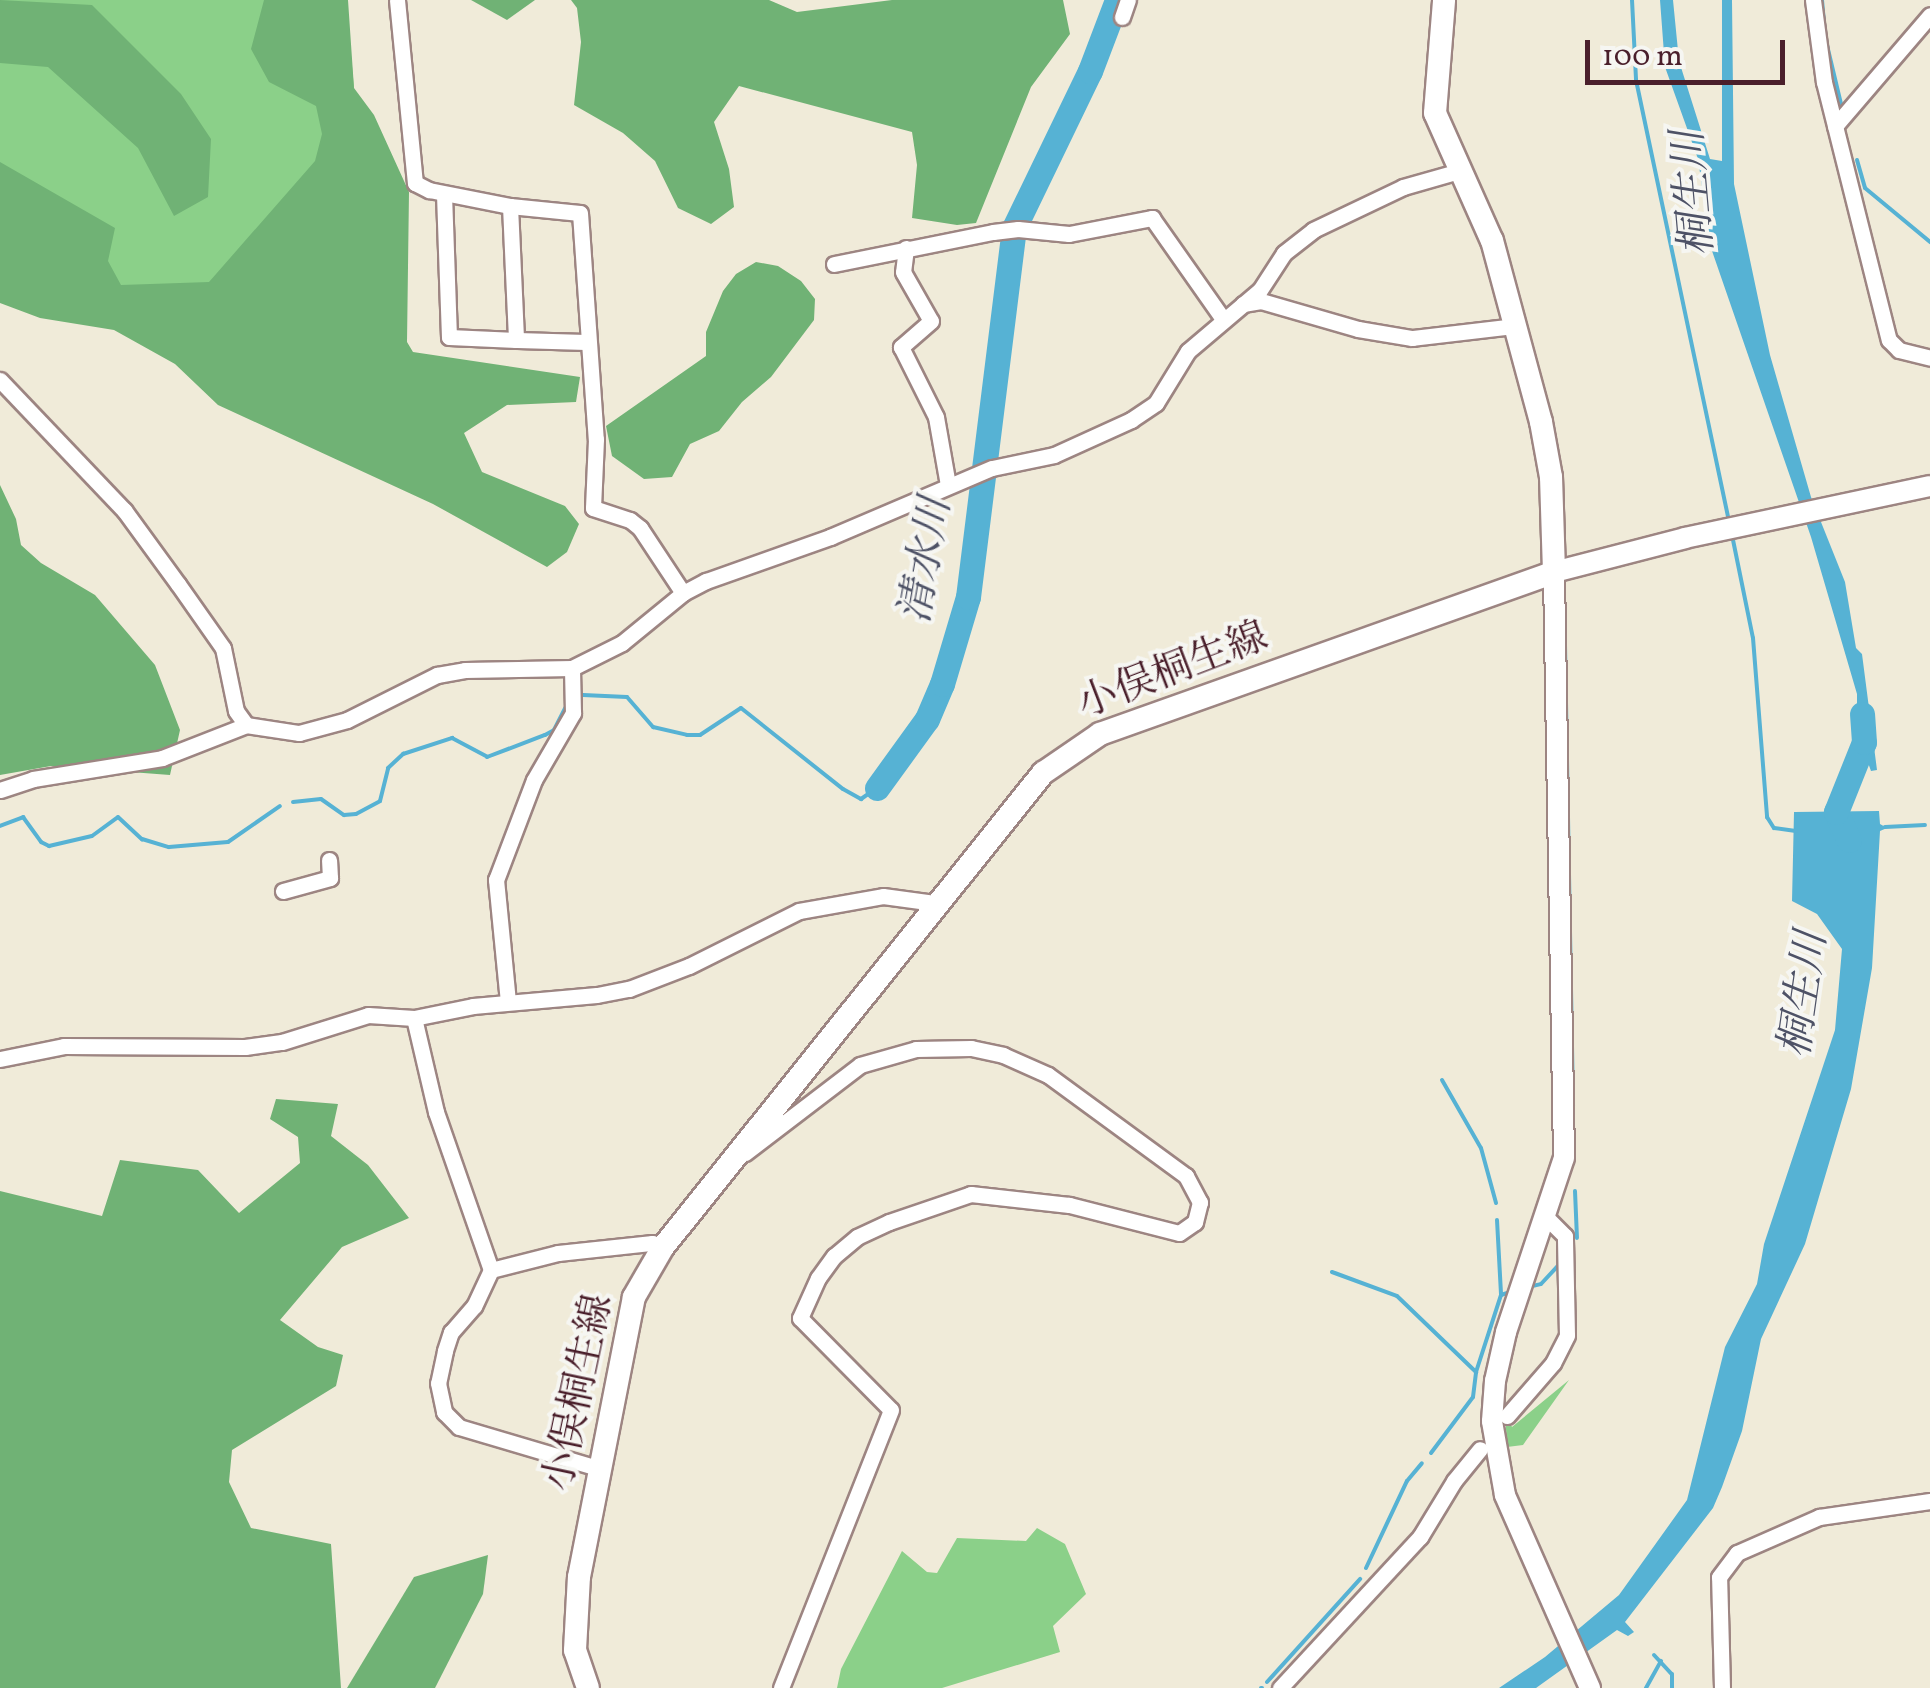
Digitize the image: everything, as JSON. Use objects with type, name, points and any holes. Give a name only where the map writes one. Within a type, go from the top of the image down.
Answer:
[{"type":"main road","points":[[1444,0],[1435,113],[1492,241],[1548,459],[1554,572]]},
{"type":"main road","name":"小俣桐生線","points":[[588,1688],[575,1650],[574,1616],[634,1297],[663,1247],[1043,773],[1100,734],[1554,572]]},
{"type":"street","points":[[396,0],[412,178],[420,187],[444,194],[580,213],[596,439],[593,508],[630,520],[640,528],[683,594]]},
{"type":"street","points":[[1122,17],[1128,0]]},
{"type":"street","points":[[1813,0],[1824,82],[1889,340],[1899,350],[1930,358]]},
{"type":"street","points":[[1835,126],[1930,16]]},
{"type":"street","points":[[0,790],[33,779],[162,758],[246,724],[299,733],[347,720],[437,675],[465,670],[572,668],[622,643],[683,594],[967,477],[1054,456],[1131,420],[1156,403],[1188,350],[1260,290],[1284,254],[1314,230],[1403,187],[1458,171]]},
{"type":"street","points":[[444,194],[449,337],[587,342]]},
{"type":"street","points":[[510,206],[516,340]]},
{"type":"street","points":[[834,264],[993,232],[1018,229],[1068,234],[1152,218],[1223,320]]},
{"type":"street","points":[[906,248],[903,272],[931,321],[901,347],[936,417],[948,486]]},
{"type":"street","points":[[1243,304],[1261,301],[1358,328],[1412,338],[1514,326]]},
{"type":"street","points":[[0,380],[124,510],[178,584],[223,648],[236,711],[246,724]]},
{"type":"street","points":[[1590,1688],[1500,1479],[1492,1421],[1494,1381],[1506,1332],[1560,1180],[1566,1130],[1554,572],[1692,537],[1930,486]]},
{"type":"street","points":[[508,1002],[496,880],[534,780],[573,712],[572,668]]},
{"type":"street","points":[[283,892],[330,878],[328,860]]},
{"type":"street","points":[[0,1059],[64,1046],[245,1047],[282,1042],[368,1015],[414,1018],[508,1002],[629,989],[689,966],[785,915],[852,898],[884,896],[935,903]]},
{"type":"street","points":[[414,1018],[436,1112],[491,1270],[474,1306],[451,1332],[444,1350],[438,1391],[447,1418],[459,1427],[601,1469]]},
{"type":"street","points":[[737,1156],[768,1138],[822,1090],[860,1064],[916,1049],[958,1047],[1003,1054],[1048,1075],[1186,1176],[1200,1194],[1194,1222],[1178,1233],[1070,1205],[971,1194],[873,1230],[834,1256],[818,1278],[800,1318],[891,1410],[780,1688]]},
{"type":"street","points":[[1507,1416],[1553,1363],[1567,1334],[1565,1236],[1556,1222],[1547,1218]]},
{"type":"street","points":[[491,1270],[558,1252],[652,1243],[663,1247]]},
{"type":"street","points":[[1280,1688],[1420,1537],[1454,1481],[1480,1449]]},
{"type":"street","points":[[1722,1688],[1719,1577],[1736,1553],[1820,1517],[1930,1501]]},
{"type":"green space","points":[[0,0],[346,0],[354,88],[281,330],[0,298]]},
{"type":"green space","points":[[0,0],[92,5],[181,94],[211,139],[208,197],[174,216],[138,148],[48,67],[0,63]]},
{"type":"green space","points":[[264,0],[348,0],[354,88],[374,115],[409,192],[407,342],[413,352],[580,377],[576,402],[507,405],[464,433],[482,472],[565,506],[579,524],[567,552],[547,567],[433,504],[218,405],[175,364],[114,330],[40,318],[0,303],[0,162],[115,228],[108,261],[121,285],[209,282],[315,161],[322,134],[316,106],[269,82],[251,49]]},
{"type":"green space","points":[[471,0],[535,0],[507,20]]},
{"type":"green space","points":[[571,0],[769,0],[797,12],[892,0],[1063,0],[1070,34],[1031,87],[976,223],[957,225],[912,218],[917,165],[912,132],[739,86],[714,122],[729,169],[734,207],[711,224],[678,208],[655,161],[623,133],[574,105],[581,42],[577,8]]},
{"type":"green space","points":[[756,262],[778,266],[801,281],[815,299],[814,320],[771,377],[742,402],[719,431],[690,444],[672,477],[644,479],[612,456],[606,426],[706,356],[706,332],[723,291],[736,274]]},
{"type":"green space","points":[[0,485],[16,519],[21,545],[41,563],[95,595],[155,665],[180,730],[170,775],[51,766],[0,775]]},
{"type":"green space","points":[[276,1099],[338,1104],[331,1136],[368,1165],[409,1218],[342,1247],[280,1320],[318,1347],[343,1355],[336,1386],[232,1450],[229,1482],[251,1528],[331,1544],[341,1688],[0,1688],[0,1191],[102,1216],[120,1160],[198,1170],[239,1213],[300,1163],[298,1137],[270,1119]]},
{"type":"green space","points":[[1569,1380],[1523,1445],[1507,1447],[1505,1411],[1512,1427]]},
{"type":"green space","points":[[1037,1528],[1065,1544],[1086,1594],[1053,1626],[1060,1652],[942,1688],[837,1688],[841,1669],[902,1551],[927,1572],[937,1573],[957,1538],[1026,1541]]},
{"type":"green space","points":[[488,1555],[483,1594],[435,1688],[347,1688],[414,1577]]},
{"type":"water","points":[[1660,0],[1673,0],[1679,61],[1710,159],[1722,161],[1722,0],[1732,0],[1734,184],[1770,355],[1811,497],[1845,582],[1856,648],[1862,654],[1877,770],[1871,771],[1857,732],[1857,694],[1811,537],[1711,248],[1698,159],[1665,67]]},
{"type":"water","points":[[1879,811],[1880,824],[1887,828],[1880,831],[1872,968],[1851,1089],[1805,1244],[1761,1339],[1742,1431],[1713,1508],[1625,1622],[1634,1632],[1628,1636],[1617,1630],[1536,1688],[1499,1688],[1545,1657],[1619,1595],[1687,1500],[1725,1347],[1757,1284],[1764,1244],[1835,1030],[1842,949],[1817,914],[1792,901],[1794,812]]},
{"type":"waterway","name":"清水川","points":[[877,788],[927,719],[942,684],[968,597],[1014,228],[1090,71],[1117,0]]},
{"type":"waterway","points":[[1632,0],[1636,80],[1729,521]]},
{"type":"waterway","points":[[1822,0],[1825,32]]},
{"type":"waterway","points":[[1826,41],[1841,104]]},
{"type":"waterway","points":[[1857,160],[1865,188],[1930,242]]},
{"type":"waterway","points":[[1732,535],[1753,638],[1767,817],[1774,828],[1796,831]]},
{"type":"waterway","points":[[1565,609],[1565,626]]},
{"type":"waterway","points":[[1565,645],[1573,1106]]},
{"type":"waterway","name":"清水川","points":[[583,695],[627,697],[653,727],[687,735],[700,735],[741,708],[843,789],[861,799],[877,788]]},
{"type":"waterway","name":"清水川","points":[[293,802],[321,799],[344,815],[356,814],[380,801],[388,768],[403,754],[452,738],[487,757],[554,730],[565,708]]},
{"type":"waterway","name":"桐生川","points":[[1849,840],[1836,812],[1864,742],[1862,714]]},
{"type":"waterway","name":"清水川","points":[[0,826],[23,817],[41,842],[49,846],[92,836],[118,817],[142,839],[169,847],[228,842],[280,806]]},
{"type":"waterway","points":[[1885,827],[1925,825]]},
{"type":"waterway","points":[[1442,1080],[1481,1148],[1496,1203]]},
{"type":"waterway","points":[[1575,1191],[1577,1238]]},
{"type":"waterway","points":[[1497,1220],[1501,1295]]},
{"type":"waterway","points":[[1528,1287],[1541,1284],[1559,1265]]},
{"type":"waterway","points":[[1332,1272],[1397,1296],[1476,1372]]},
{"type":"waterway","points":[[1431,1453],[1473,1397],[1476,1372],[1501,1295],[1510,1292]]},
{"type":"waterway","points":[[1366,1568],[1407,1481],[1422,1463]]},
{"type":"waterway","points":[[1267,1682],[1360,1579]]},
{"type":"waterway","points":[[1654,1655],[1672,1674],[1672,1688]]},
{"type":"waterway","points":[[1646,1688],[1661,1661]]}]
